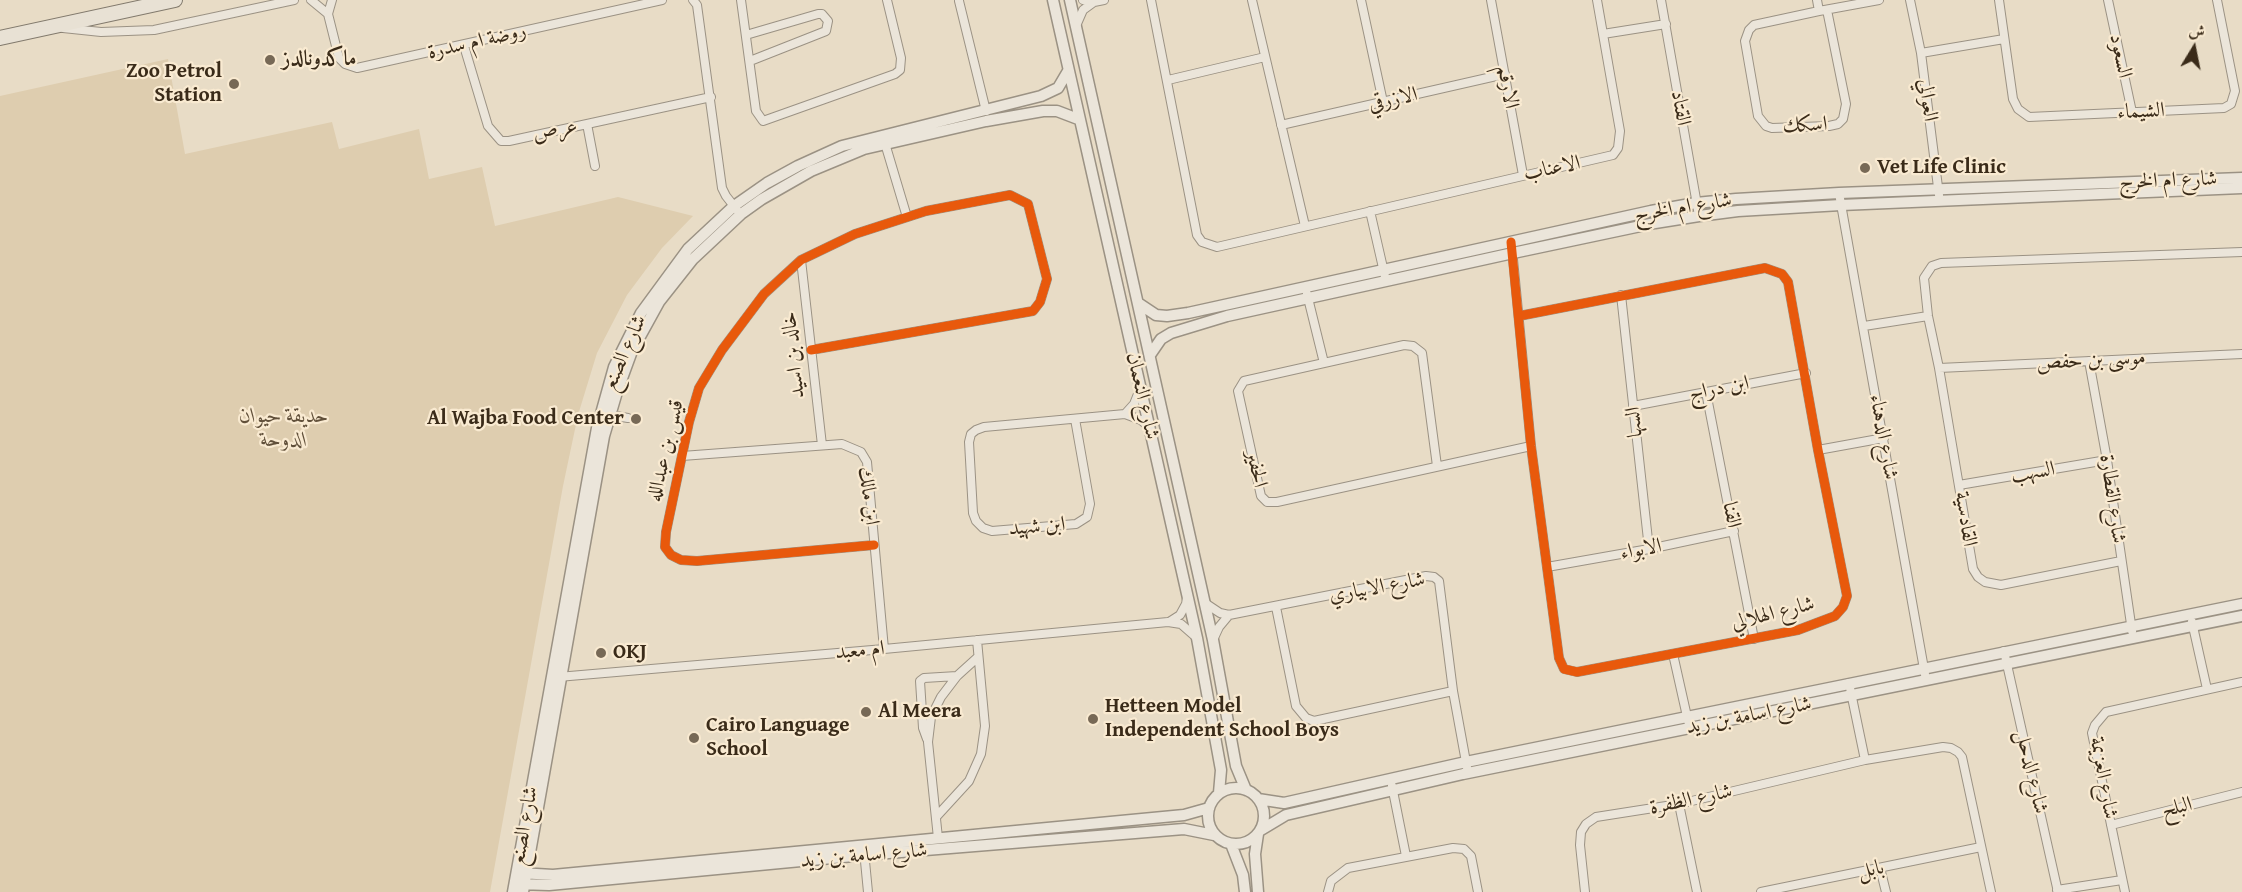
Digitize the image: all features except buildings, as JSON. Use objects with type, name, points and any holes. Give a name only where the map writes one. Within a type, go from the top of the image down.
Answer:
[{"type":"main road","points":[[0,38],[175,0]]},
{"type":"street","points":[[51,26],[101,32],[154,30],[294,0]]},
{"type":"street","points":[[311,0],[328,14]]},
{"type":"street","name":"روضة ام سدرة","points":[[332,0],[328,14],[339,58],[350,67],[366,66],[464,45],[662,0]]},
{"type":"street","points":[[693,0],[697,5],[722,188],[737,210]]},
{"type":"street","points":[[741,0],[756,111],[763,121],[895,74],[900,70],[901,58],[888,0]]},
{"type":"street","name":"شارع النعمان","points":[[1053,0],[1078,119],[1197,638],[1221,770],[1219,793]]},
{"type":"street","name":"شارع النعمان","points":[[1070,0],[1205,603],[1236,766],[1246,790]]},
{"type":"street","points":[[1083,0],[1094,2],[1104,0]]},
{"type":"street","name":"الاعناب","points":[[1151,0],[1197,235],[1202,242],[1217,247],[1612,155],[1618,148],[1620,131],[1597,0]]},
{"type":"street","points":[[1252,0],[1305,226]]},
{"type":"street","points":[[1360,0],[1383,102]]},
{"type":"street","name":"الارقم","points":[[1491,0],[1523,175]]},
{"type":"street","name":"القتاد","points":[[1661,0],[1700,216]]},
{"type":"street","points":[[1817,0],[1823,10]]},
{"type":"street","name":"اسكك","points":[[1823,10],[1846,104],[1843,119],[1838,124],[1828,126],[1772,128],[1766,126],[1758,116],[1745,41],[1746,33],[1754,25],[1854,2],[1879,0]]},
{"type":"street","name":"العوالي","points":[[1910,0],[1921,53],[1940,196]]},
{"type":"street","name":"الشيماء","points":[[1999,0],[2013,99],[2018,109],[2029,117],[2224,108],[2230,104],[2235,91],[2217,0]]},
{"type":"street","name":"السعود","points":[[2108,0],[2132,112]]},
{"type":"street","points":[[959,1],[986,111]]},
{"type":"street","points":[[1076,26],[1083,10],[1094,2]]},
{"type":"street","points":[[746,35],[822,14],[828,21],[826,31],[750,61]]},
{"type":"street","points":[[1603,34],[1666,24]]},
{"type":"street","points":[[1921,53],[2004,39]]},
{"type":"street","name":"عرص","points":[[464,45],[488,126],[501,141],[711,97]]},
{"type":"street","points":[[1168,80],[1265,57]]},
{"type":"street","name":"شارع الصنع","points":[[520,884],[597,428],[614,367],[641,313],[688,249],[737,210],[762,199],[811,171],[884,140],[1049,92],[1058,88],[1068,71]]},
{"type":"street","name":"الازرقي","points":[[1281,125],[1505,74]]},
{"type":"street","name":"شارع الصنع","points":[[884,140],[1042,111],[1057,111],[1078,119]]},
{"type":"street","points":[[587,124],[595,166]]},
{"type":"street","points":[[884,140],[907,217]]},
{"type":"street","name":"شارع ام الخرج","points":[[1512,248],[1738,211],[2242,178]]},
{"type":"street","name":"شارع ام الخرج","points":[[1138,303],[1156,315],[1167,316],[1306,293],[1512,248],[1651,211],[1696,203],[1839,194],[1940,196],[2242,188]]},
{"type":"street","name":"شارع الدهناء","points":[[1839,194],[1926,680]]},
{"type":"street","name":"قيس بن عبدالله","points":[[811,350],[1033,311],[1040,302],[1047,279],[1028,204],[1010,195],[926,211],[855,234],[801,260],[764,294],[722,350],[699,388],[689,422],[666,532],[665,547],[671,555],[681,560],[697,561],[874,545]]},
{"type":"street","name":"شارع الصنع","points":[[556,676],[604,436],[632,351],[659,302],[693,259],[737,210]]},
{"type":"street","points":[[1370,211],[1385,276]]},
{"type":"street","name":"شارع الهلالي","points":[[1512,248],[1531,446],[1558,658],[1564,669],[1577,672],[1754,639],[1798,630],[1835,616],[1843,607],[1847,596],[1788,282],[1782,274],[1765,268],[1519,316]]},
{"type":"street","name":"القادسية","points":[[2121,561],[2001,585],[1985,582],[1978,577],[1973,569],[1928,316],[1924,278],[1932,266],[1941,263],[2242,252]]},
{"type":"street","name":"خالد بن اسيد","points":[[801,260],[822,445]]},
{"type":"street","points":[[1306,293],[1324,363]]},
{"type":"street","name":"شارع ام الخرج","points":[[1150,355],[1161,339],[1171,333],[1306,293]]},
{"type":"street","name":"السها","points":[[1621,295],[1649,549]]},
{"type":"street","points":[[1864,326],[1928,316]]},
{"type":"street","name":"الحفير","points":[[1437,466],[1422,353],[1413,346],[1404,345],[1244,381],[1238,391],[1261,496],[1267,502],[1277,502],[1531,446]]},
{"type":"street","name":"موسى بن حفص","points":[[1939,368],[2242,354]]},
{"type":"street","name":"شارع القطارة","points":[[2089,362],[2107,460],[2133,638]]},
{"type":"street","name":"ابن دراج","points":[[1633,406],[1806,373]]},
{"type":"street","points":[[1140,386],[1139,396],[1125,414],[1141,420],[1149,427]]},
{"type":"street","name":"القنا","points":[[1706,392],[1754,639]]},
{"type":"street","name":"ابن شهيد","points":[[1075,419],[1090,504],[1087,517],[1076,524],[992,531],[983,528],[976,521],[973,513],[969,442],[971,434],[984,427],[1125,414]]},
{"type":"street","points":[[610,415],[628,418]]},
{"type":"street","points":[[1818,450],[1884,438]]},
{"type":"street","name":"ابن مالك","points":[[682,456],[842,444],[861,452],[867,462],[884,649]]},
{"type":"street","name":"السهب","points":[[1959,485],[2107,460]]},
{"type":"street","name":"الابواء","points":[[1547,567],[1734,531]]},
{"type":"street","name":"شارع الابياري","points":[[1229,615],[1426,576],[1434,577],[1439,581],[1453,691],[1467,767]]},
{"type":"street","points":[[1168,622],[1176,618],[1183,610],[1187,591]]},
{"type":"street","points":[[1205,603],[1221,614],[1229,615]]},
{"type":"street","name":"شارع اسامة بن زيد","points":[[1689,723],[1849,683],[2242,604]]},
{"type":"street","points":[[1276,607],[1296,706],[1306,718],[1314,721],[1453,691]]},
{"type":"street","points":[[1213,640],[1219,627],[1229,615]]},
{"type":"street","points":[[2191,615],[2207,689]]},
{"type":"street","name":"شارع اسامة بن زيد","points":[[1258,799],[1284,803],[1391,784],[1689,723],[1852,696],[2242,616]]},
{"type":"street","points":[[1168,622],[1181,624],[1197,638]]},
{"type":"street","name":"ام معبد","points":[[556,676],[884,649],[1168,622]]},
{"type":"street","points":[[936,817],[969,781],[981,754],[985,726],[977,640]]},
{"type":"street","name":"شارع الدحل","points":[[2004,651],[2057,891]]},
{"type":"street","points":[[1673,654],[1689,723]]},
{"type":"street","points":[[938,838],[928,742],[931,717],[941,697],[957,676],[978,657]]},
{"type":"street","points":[[928,742],[923,728],[920,681],[924,678],[957,676]]},
{"type":"street","name":"شارع العزيمة","points":[[2125,892],[2092,733],[2095,725],[2106,712],[2242,682]]},
{"type":"street","points":[[1849,683],[1865,760]]},
{"type":"street","name":"شارع الظفرة","points":[[1585,892],[1580,845],[1581,832],[1586,824],[1596,817],[1679,804],[1865,760],[1935,748],[1951,748],[1962,757],[1991,892]]},
{"type":"street","points":[[1391,784],[1406,856]]},
{"type":"street","name":"شارع اسامة بن زيد","points":[[1259,832],[1286,815],[1391,784]]},
{"type":"street","points":[[1258,892],[1255,854],[1264,814],[1258,799],[1246,790],[1232,788],[1219,793],[1209,808],[1208,822],[1214,835],[1231,844],[1246,843],[1259,832]]},
{"type":"street","name":"البلح","points":[[2111,825],[2242,792]]},
{"type":"street","points":[[1679,804],[1697,892]]},
{"type":"street","name":"شارع اسامة بن زيد","points":[[864,850],[938,838],[1184,815],[1209,808]]},
{"type":"street","name":"شارع اسامة بن زيد","points":[[520,884],[549,885],[864,850],[1184,829],[1214,835]]},
{"type":"street","points":[[1231,844],[1243,875],[1245,892]]},
{"type":"street","name":"بابل","points":[[1761,892],[1981,847]]},
{"type":"street","points":[[1328,892],[1331,881],[1348,868],[1453,848],[1464,849],[1472,856],[1478,892]]},
{"type":"street","points":[[864,850],[868,892]]},
{"type":"street","points":[[1881,868],[1886,892]]},
{"type":"street","points":[[2057,891],[2122,880]]},
{"type":"green space","name":"حديقة حيوان الدوحة","points":[[168,59],[185,154],[332,122],[339,149],[419,129],[429,179],[482,167],[495,226],[618,197],[693,216],[662,248],[627,295],[597,353],[578,415],[563,486],[490,892],[0,892],[0,96]]},
{"type":"cycle path","points":[[811,350],[1033,311],[1040,302],[1047,279],[1028,204],[1010,195],[926,211],[855,234],[801,260],[764,294],[722,350],[699,388],[689,422],[666,532],[665,547],[671,555],[681,560],[697,561],[874,545]]},
{"type":"cycle path","points":[[1511,242],[1531,446],[1559,658],[1564,669],[1577,672],[1798,630],[1835,616],[1843,607],[1847,596],[1788,282],[1782,274],[1765,268],[1519,316]]},
{"type":"place","name":"ماكدونالدز","points":[[270,60]]},
{"type":"place","name":"Zoo Petrol Station","points":[[234,84]]},
{"type":"place","name":"Vet Life Clinic","points":[[1865,168]]},
{"type":"place","name":"Al Wajba Food Center","points":[[636,419]]},
{"type":"place","name":"OKJ","points":[[601,653]]},
{"type":"place","name":"Al Meera","points":[[866,712]]},
{"type":"place","name":"Hetteen Model Independent School Boys","points":[[1093,719]]},
{"type":"place","name":"Cairo Language School","points":[[694,738]]}]
